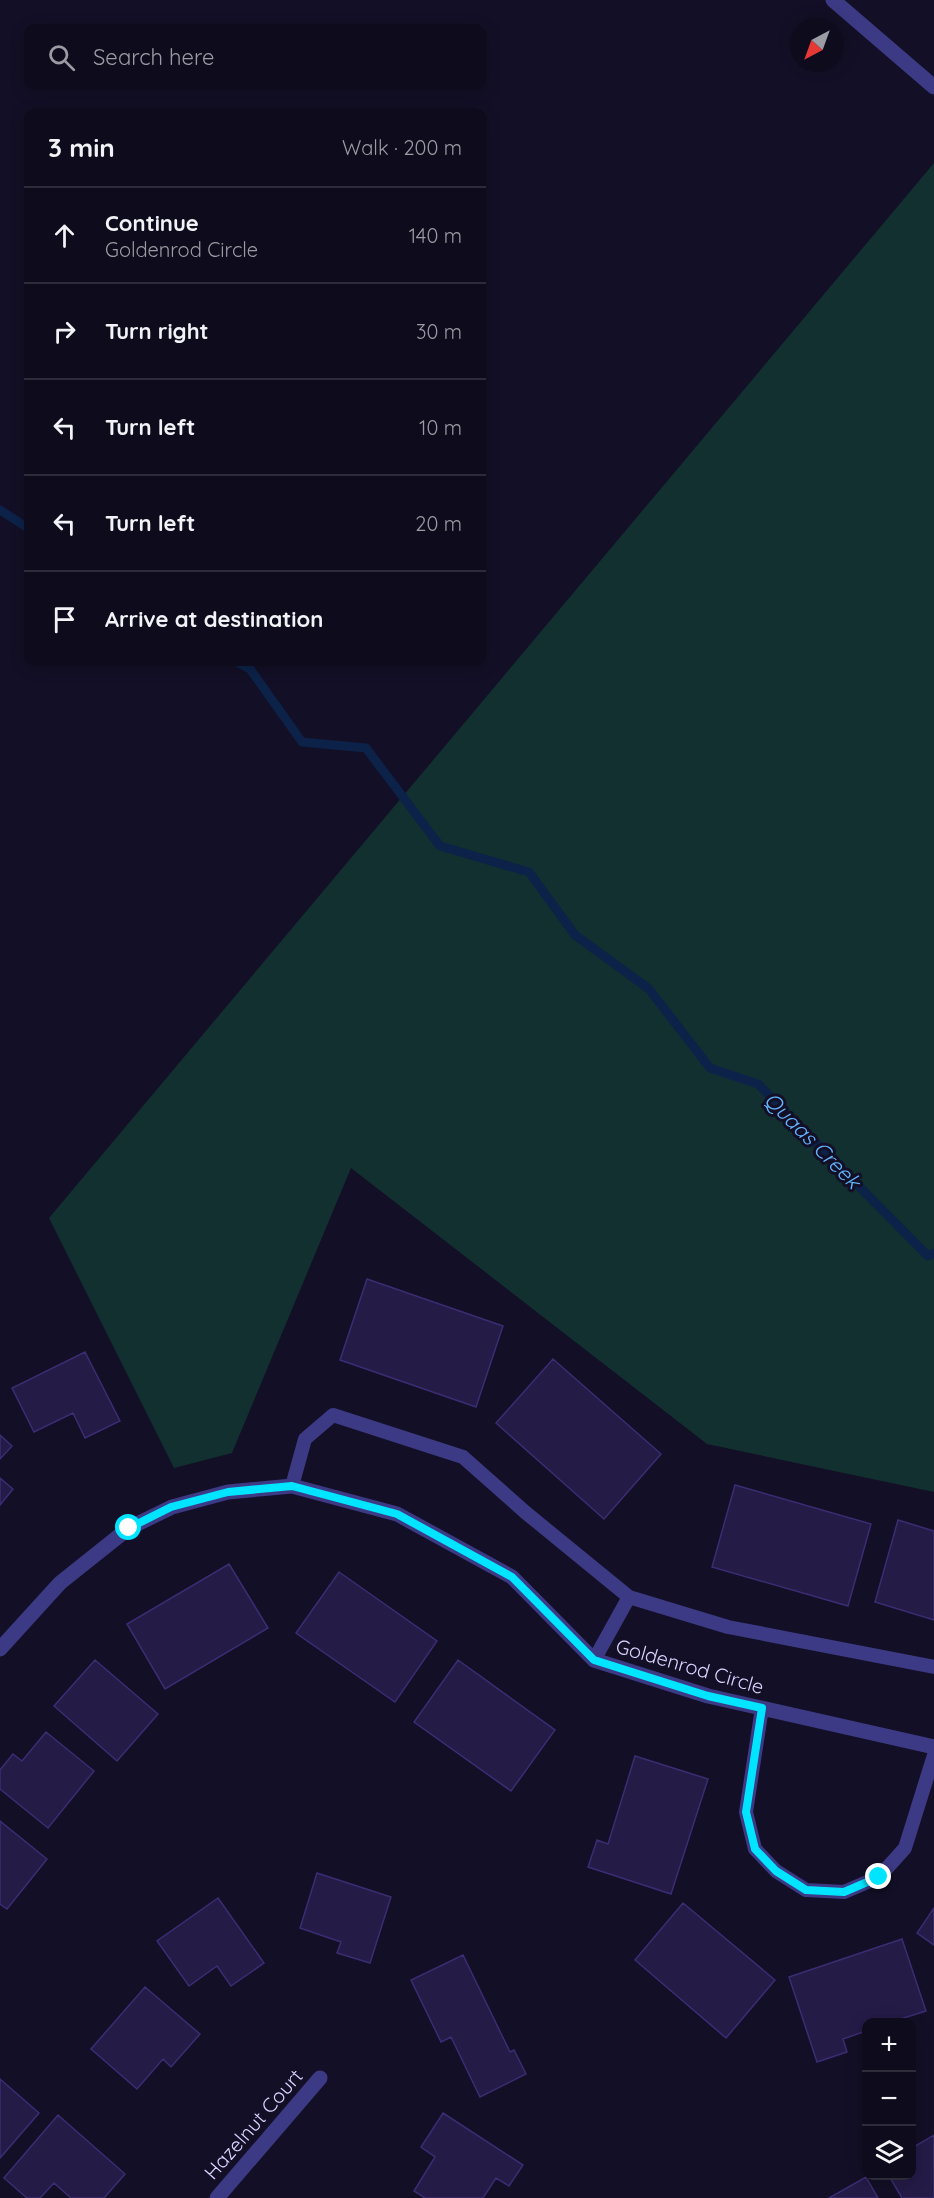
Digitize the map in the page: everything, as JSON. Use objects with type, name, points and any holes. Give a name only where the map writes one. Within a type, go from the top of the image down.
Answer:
[{"type":"street","points":[[833,0],[934,87]]},
{"type":"street","name":"Goldenrod Circle","points":[[0,1649],[60,1583],[129,1528],[171,1507],[228,1492],[292,1486],[397,1514],[512,1577],[594,1660],[708,1696],[934,1747]]},
{"type":"street","name":"Hazelnut Court","points":[[217,2198],[320,2078]]},
{"type":"lane","points":[[292,1486],[305,1439],[333,1415],[463,1457],[525,1512],[629,1597],[728,1626],[934,1667]]},
{"type":"lane","points":[[594,1660],[629,1597]]},
{"type":"lane","points":[[762,1708],[746,1812],[755,1849],[776,1871],[806,1890],[844,1892],[879,1877],[905,1848],[934,1755]]},
{"type":"green space","points":[[934,163],[934,1492],[707,1444],[351,1168],[232,1453],[174,1468],[49,1218]]},
{"type":"building","points":[[367,1279],[503,1326],[476,1407],[340,1360]]},
{"type":"building","points":[[85,1352],[120,1421],[85,1438],[73,1413],[34,1432],[12,1388]]},
{"type":"building","points":[[553,1359],[661,1454],[604,1519],[496,1423]]},
{"type":"building","points":[[0,1435],[12,1446],[0,1459]]},
{"type":"building","points":[[0,1478],[13,1489],[0,1505]]},
{"type":"building","points":[[735,1485],[871,1524],[848,1606],[712,1567]]},
{"type":"building","points":[[898,1520],[934,1531],[934,1620],[875,1602]]},
{"type":"building","points":[[229,1564],[268,1628],[165,1689],[127,1624]]},
{"type":"building","points":[[339,1572],[437,1641],[395,1702],[296,1633]]},
{"type":"building","points":[[95,1660],[158,1714],[117,1761],[54,1706]]},
{"type":"building","points":[[458,1660],[555,1730],[511,1791],[414,1722]]},
{"type":"building","points":[[46,1732],[94,1771],[48,1828],[0,1789],[0,1770],[13,1754],[22,1761]]},
{"type":"building","points":[[635,1756],[708,1779],[671,1894],[588,1867],[597,1840],[608,1844]]},
{"type":"building","points":[[0,1821],[47,1859],[7,1909],[0,1904]]},
{"type":"building","points":[[317,1873],[391,1897],[370,1963],[337,1953],[341,1942],[300,1928]]},
{"type":"building","points":[[218,1898],[264,1963],[231,1986],[217,1966],[189,1986],[157,1941]]},
{"type":"building","points":[[683,1903],[775,1980],[726,2038],[635,1960]]},
{"type":"building","points":[[934,1908],[934,1945],[917,1933]]},
{"type":"building","points":[[902,1939],[926,2011],[904,2018],[862,2018],[862,2032],[843,2039],[847,2052],[817,2062],[789,1977]]},
{"type":"building","points":[[463,1955],[510,2052],[514,2050],[526,2074],[480,2097],[451,2037],[441,2042],[411,1980]]},
{"type":"building","points":[[145,1987],[200,2034],[171,2067],[163,2059],[137,2089],[91,2049]]},
{"type":"building","points":[[0,2079],[39,2113],[0,2158]]},
{"type":"building","points":[[443,2113],[523,2165],[509,2186],[496,2178],[483,2198],[425,2198],[414,2191],[435,2157],[421,2147]]},
{"type":"building","points":[[58,2115],[125,2174],[104,2198],[71,2198],[54,2183],[40,2198],[27,2198],[4,2178]]},
{"type":"building","points":[[934,2135],[934,2198],[902,2198],[891,2180],[916,2180],[916,2146]]},
{"type":"building","points":[[862,2179],[868,2180],[878,2198],[829,2198]]},
{"type":"waterway","name":"Quaas Creek","points":[[0,510],[24,525]]},
{"type":"waterway","name":"Quaas Creek","points":[[244,666],[250,669],[302,742],[366,748],[440,846],[529,872],[575,935],[649,989],[710,1068],[758,1084],[928,1256],[934,1253]]},
{"type":"route","points":[[129,1528],[171,1507],[228,1492],[292,1486],[397,1514],[512,1577],[594,1660],[708,1696],[762,1708],[746,1812],[755,1849],[776,1871],[806,1890],[844,1892],[879,1877]]}]
